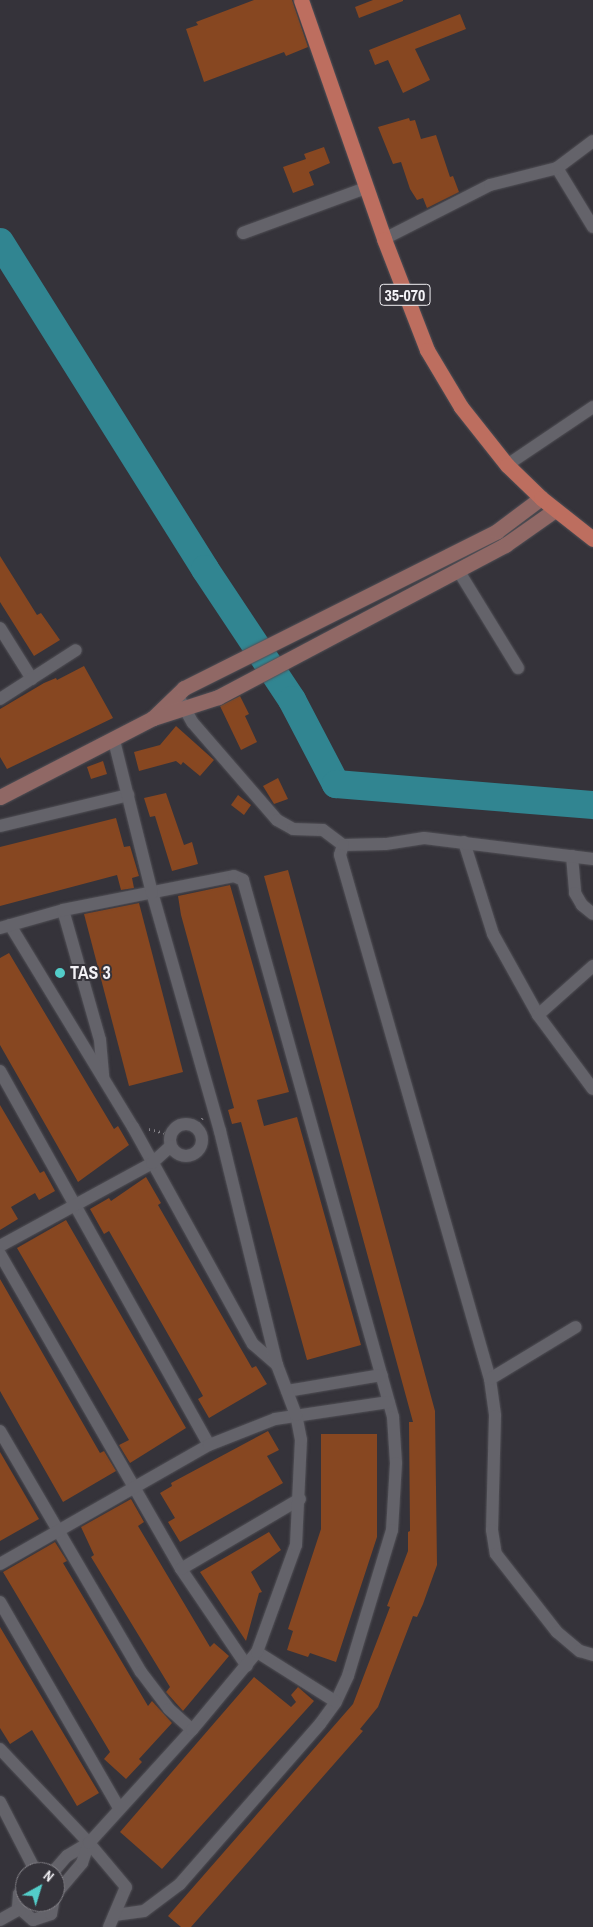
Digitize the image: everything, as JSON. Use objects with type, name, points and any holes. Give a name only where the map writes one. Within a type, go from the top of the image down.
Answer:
[{"type":"main road","name":"35-070","points":[[301,0],[384,239],[427,350],[442,379],[507,465],[541,498],[593,539]]},
{"type":"street","points":[[384,239],[490,185],[557,168],[593,141]]},
{"type":"street","points":[[557,168],[593,227]]},
{"type":"street","points":[[243,233],[366,188]]},
{"type":"street","points":[[507,465],[593,407]]},
{"type":"street","points":[[0,797],[114,741],[153,718],[178,692],[237,659],[497,531],[541,498]]},
{"type":"street","points":[[153,718],[183,710],[218,697],[288,658],[505,545],[556,510]]},
{"type":"street","points":[[458,570],[518,668]]},
{"type":"street","points":[[394,582],[401,599]]},
{"type":"street","points":[[0,628],[32,679]]},
{"type":"street","points":[[0,699],[76,650]]},
{"type":"street","points":[[178,692],[183,710],[277,820],[293,829],[316,828],[329,833],[341,843],[385,844],[424,838],[593,859]]},
{"type":"street","points":[[62,1862],[67,1856],[89,1843],[192,1730],[257,1652],[296,1545],[300,1499],[300,1440],[296,1415],[278,1365],[220,1131],[152,893],[114,741]]},
{"type":"street","points":[[0,826],[127,790]]},
{"type":"street","points":[[464,842],[493,934],[538,1015],[593,1089]]},
{"type":"street","points":[[341,843],[340,855],[490,1380],[495,1416],[492,1530],[496,1554],[557,1632],[580,1651],[593,1654]]},
{"type":"street","points":[[572,856],[575,893],[582,906],[593,914]]},
{"type":"street","points":[[112,1921],[144,1911],[180,1884],[336,1702],[348,1676],[392,1530],[396,1463],[389,1402],[382,1375],[245,882],[234,876],[63,910],[5,926],[103,1078],[253,1344],[278,1365]]},
{"type":"street","points":[[63,910],[100,1040],[103,1078]]},
{"type":"street","points":[[538,1015],[593,966]]},
{"type":"street","points":[[0,1071],[209,1445]]},
{"type":"street","points":[[180,1126],[192,1126],[201,1134],[201,1146],[192,1155],[180,1155],[171,1146],[171,1134],[180,1126]]},
{"type":"street","points":[[201,1134],[220,1131]]},
{"type":"street","points":[[0,1246],[152,1163],[171,1146]]},
{"type":"street","points":[[0,1254],[181,1569],[247,1666]]},
{"type":"street","points":[[490,1380],[576,1327]]},
{"type":"street","points":[[287,1391],[382,1375]]},
{"type":"street","points":[[0,1564],[209,1445],[262,1423],[296,1415],[389,1402]]},
{"type":"street","points":[[0,1431],[141,1672],[169,1709],[192,1730]]},
{"type":"street","points":[[181,1569],[300,1499]]},
{"type":"street","points":[[0,1602],[119,1808]]},
{"type":"street","points":[[257,1652],[336,1702]]},
{"type":"street","points":[[0,1749],[125,1883],[125,1892],[112,1921]]},
{"type":"street","points":[[0,1802],[31,1862]]},
{"type":"street","points":[[65,1883],[82,1863],[89,1843]]},
{"type":"street","points":[[0,1920],[15,1912]]},
{"type":"street","points":[[24,1912],[33,1920],[46,1918],[51,1912]]},
{"type":"building","points":[[254,0],[292,0],[308,47],[286,56],[284,52],[204,82],[186,29],[198,25],[196,22]]},
{"type":"building","points":[[373,0],[403,1],[359,18],[355,7]]},
{"type":"building","points":[[460,14],[466,29],[415,49],[430,80],[403,93],[388,60],[375,65],[369,50]]},
{"type":"building","points":[[409,118],[410,121],[415,120],[421,139],[436,135],[450,177],[453,176],[459,192],[427,208],[423,198],[417,200],[410,189],[401,162],[393,164],[378,127]]},
{"type":"building","points":[[324,147],[330,163],[309,172],[314,185],[293,193],[283,167],[306,159],[304,154]]},
{"type":"building","points":[[0,556],[37,615],[41,613],[60,640],[34,656],[0,602]]},
{"type":"building","points":[[84,666],[113,718],[7,769],[0,757],[0,709],[44,683],[56,678],[57,680]]},
{"type":"building","points":[[240,696],[249,714],[245,716],[257,742],[241,750],[220,706]]},
{"type":"building","points":[[176,726],[214,760],[200,776],[183,762],[181,765],[176,761],[139,771],[134,752],[160,745]]},
{"type":"building","points":[[103,761],[107,774],[91,779],[87,767]]},
{"type":"building","points":[[278,778],[288,799],[274,804],[263,786]]},
{"type":"building","points":[[166,793],[184,845],[192,842],[198,864],[172,871],[155,816],[150,817],[144,798]]},
{"type":"building","points":[[238,795],[251,805],[244,815],[231,805]]},
{"type":"building","points":[[116,818],[124,847],[130,846],[139,876],[132,878],[134,888],[121,890],[117,875],[0,906],[0,847]]},
{"type":"building","points":[[288,870],[435,1411],[437,1565],[417,1617],[413,1616],[378,1707],[360,1729],[363,1731],[191,1927],[181,1927],[168,1916],[353,1704],[390,1607],[387,1606],[408,1551],[408,1532],[410,1531],[409,1422],[413,1422],[264,876]]},
{"type":"building","points":[[230,885],[289,1092],[257,1100],[264,1126],[297,1117],[361,1345],[307,1360],[241,1122],[232,1124],[228,1110],[234,1108],[181,915],[178,896]]},
{"type":"building","points":[[139,903],[183,1072],[129,1086],[84,914]]},
{"type":"building","points":[[9,953],[114,1129],[118,1126],[129,1145],[78,1182],[0,1045],[0,958]]},
{"type":"building","points":[[0,1105],[40,1173],[44,1171],[55,1191],[39,1200],[35,1193],[11,1207],[18,1219],[0,1230]]},
{"type":"building","points":[[146,1177],[161,1203],[158,1205],[252,1368],[256,1366],[267,1384],[209,1418],[198,1399],[203,1396],[189,1371],[109,1231],[104,1234],[90,1209],[109,1198],[111,1201]]},
{"type":"building","points":[[66,1220],[186,1428],[130,1463],[119,1445],[129,1440],[17,1248]]},
{"type":"building","points":[[0,1279],[100,1453],[104,1451],[116,1471],[63,1502],[0,1391]]},
{"type":"building","points":[[268,1431],[279,1450],[267,1456],[283,1483],[180,1542],[168,1522],[175,1518],[160,1493],[172,1486],[171,1483]]},
{"type":"building","points":[[321,1434],[377,1434],[377,1537],[336,1662],[310,1653],[308,1657],[287,1650],[293,1631],[288,1629],[321,1529]]},
{"type":"building","points":[[0,1452],[39,1519],[0,1541]]},
{"type":"building","points":[[131,1499],[144,1522],[138,1526],[210,1647],[214,1643],[229,1656],[183,1711],[166,1692],[170,1687],[91,1557],[94,1555],[81,1527]]},
{"type":"building","points":[[269,1532],[281,1550],[251,1572],[262,1592],[259,1593],[246,1641],[200,1572]]},
{"type":"building","points":[[55,1542],[67,1561],[63,1563],[148,1706],[152,1701],[172,1723],[139,1759],[142,1762],[126,1779],[104,1759],[110,1752],[3,1572]]},
{"type":"building","points":[[0,1627],[99,1793],[77,1806],[32,1730],[10,1744],[0,1728]]},
{"type":"building","points":[[254,1677],[291,1707],[296,1702],[291,1695],[298,1687],[314,1701],[162,1869],[120,1832]]},
{"type":"waterway","points":[[0,242],[205,569],[292,700],[336,784],[593,805]]},
{"type":"place","name":"TAS 3","points":[[60,973]]}]
